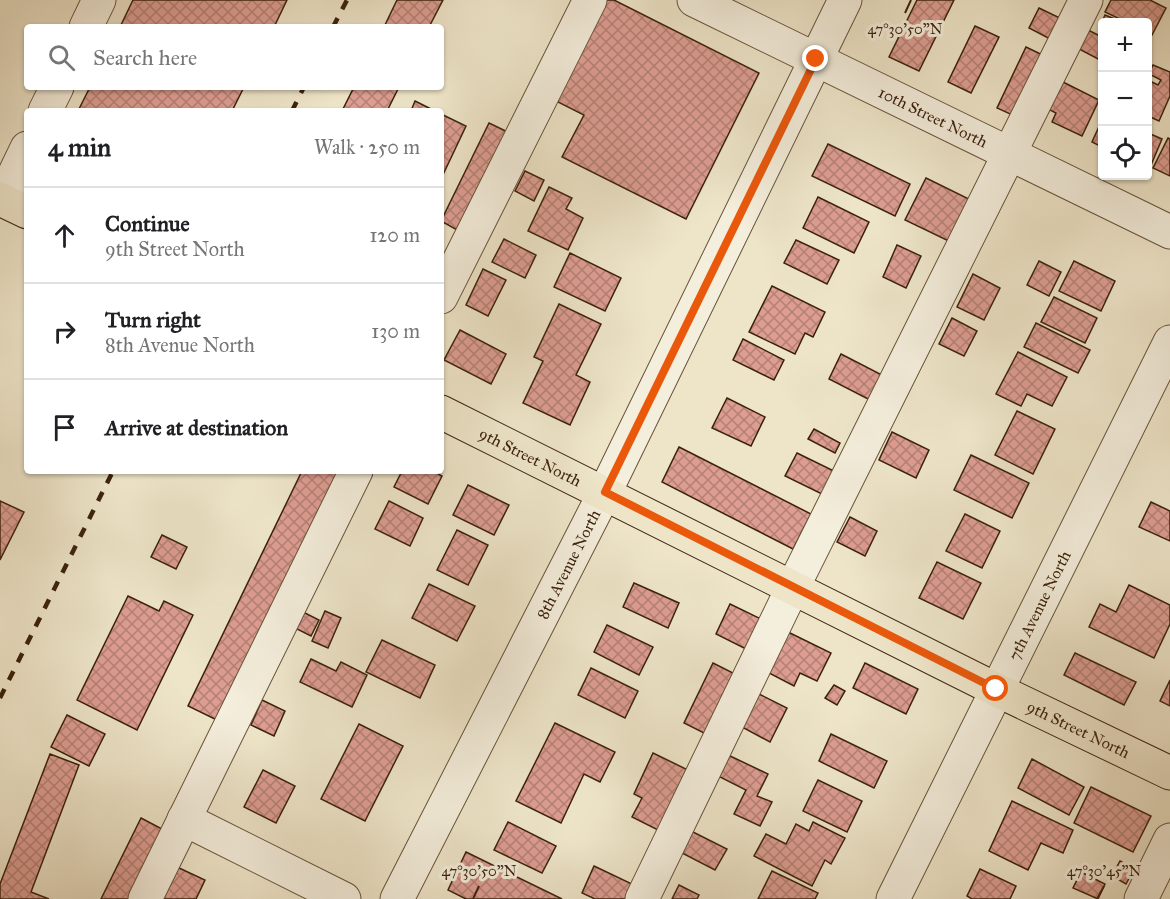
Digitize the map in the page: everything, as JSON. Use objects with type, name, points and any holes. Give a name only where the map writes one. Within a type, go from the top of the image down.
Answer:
[{"type":"main road","name":"9th Street North","points":[[444,413],[996,689],[1170,773]]},
{"type":"street","points":[[87,24],[99,0]]},
{"type":"street","points":[[444,291],[590,0]]},
{"type":"street","name":"10th Street North","points":[[694,0],[1170,232]]},
{"type":"street","name":"8th Avenue North","points":[[397,899],[605,492],[845,0]]},
{"type":"street","points":[[642,899],[793,587],[1086,0]]},
{"type":"street","points":[[46,108],[56,90]]},
{"type":"street","points":[[10,204],[24,158]]},
{"type":"street","name":"7th Avenue North","points":[[893,899],[1170,342]]},
{"type":"street","points":[[145,899],[355,474]]},
{"type":"street","points":[[184,819],[344,899]]},
{"type":"street","points":[[1141,899],[1170,840]]},
{"type":"building","points":[[133,0],[287,0],[275,24],[121,24]]},
{"type":"building","points":[[397,0],[443,0],[431,24],[385,24]]},
{"type":"building","points":[[606,0],[614,0],[759,73],[686,219],[562,157],[584,115],[556,101]]},
{"type":"building","points":[[917,0],[954,0],[919,71],[889,57]]},
{"type":"building","points":[[1111,0],[1150,0],[1166,8],[1152,35],[1152,18],[1118,18],[1105,12]]},
{"type":"building","points":[[1039,8],[1062,19],[1052,40],[1029,28]]},
{"type":"building","points":[[975,26],[999,37],[971,93],[948,82]]},
{"type":"building","points":[[1088,30],[1098,35],[1098,59],[1079,49]]},
{"type":"building","points":[[1026,47],[1049,58],[1019,118],[997,108]]},
{"type":"building","points":[[1153,65],[1170,72],[1170,96],[1159,121],[1152,118],[1152,82],[1158,85],[1161,80],[1152,76]]},
{"type":"building","points":[[1061,81],[1098,100],[1082,136],[1052,122],[1056,113],[1048,109]]},
{"type":"building","points":[[88,90],[242,90],[234,108],[80,108]]},
{"type":"building","points":[[352,90],[398,90],[388,108],[344,108]]},
{"type":"building","points":[[415,101],[429,108],[412,108]]},
{"type":"building","points":[[444,115],[466,126],[444,173]]},
{"type":"building","points":[[489,123],[514,135],[466,235],[444,223],[444,215]]},
{"type":"building","points":[[1098,129],[1098,145],[1092,142]]},
{"type":"building","points":[[1152,135],[1162,139],[1152,163]]},
{"type":"building","points":[[1168,138],[1170,139],[1170,176],[1153,168]]},
{"type":"building","points":[[828,144],[910,184],[895,216],[812,176]]},
{"type":"building","points":[[525,171],[544,180],[534,201],[515,191]]},
{"type":"building","points":[[926,178],[977,203],[957,245],[905,220]]},
{"type":"building","points":[[549,187],[572,198],[566,209],[583,218],[568,250],[528,231]]},
{"type":"building","points":[[818,197],[869,222],[854,253],[803,228]]},
{"type":"building","points":[[504,239],[536,255],[525,278],[492,262]]},
{"type":"building","points":[[796,240],[839,260],[827,284],[784,263]]},
{"type":"building","points":[[897,245],[921,256],[906,288],[883,277]]},
{"type":"building","points":[[570,253],[621,278],[605,311],[554,287]]},
{"type":"building","points":[[1039,261],[1061,272],[1049,296],[1027,285]]},
{"type":"building","points":[[1074,261],[1115,281],[1101,311],[1059,291]]},
{"type":"building","points":[[483,269],[506,280],[488,316],[466,305]]},
{"type":"building","points":[[973,274],[1000,288],[984,320],[957,307]]},
{"type":"building","points":[[772,286],[825,312],[813,337],[805,333],[795,354],[749,332]]},
{"type":"building","points":[[1054,297],[1097,318],[1085,343],[1041,322]]},
{"type":"building","points":[[559,304],[601,324],[576,375],[590,382],[570,425],[523,403],[543,361],[534,357]]},
{"type":"building","points":[[952,318],[977,331],[964,356],[939,344]]},
{"type":"building","points":[[1036,323],[1090,350],[1078,373],[1024,347]]},
{"type":"building","points":[[460,330],[506,354],[491,384],[444,360]]},
{"type":"building","points":[[743,339],[784,360],[774,380],[733,360]]},
{"type":"building","points":[[1018,352],[1067,377],[1052,406],[1027,394],[1021,406],[996,394]]},
{"type":"building","points":[[841,354],[882,375],[870,400],[829,379]]},
{"type":"building","points":[[727,398],[765,417],[751,446],[712,428]]},
{"type":"building","points":[[1017,411],[1055,429],[1033,474],[995,455]]},
{"type":"building","points":[[814,429],[840,443],[835,453],[808,439]]},
{"type":"building","points":[[892,432],[929,450],[916,478],[879,460]]},
{"type":"building","points":[[679,447],[811,514],[793,549],[662,482]]},
{"type":"building","points":[[797,453],[836,472],[824,495],[785,476]]},
{"type":"building","points":[[971,455],[1029,483],[1012,518],[954,490]]},
{"type":"building","points":[[301,474],[346,474],[225,724],[188,706]]},
{"type":"building","points":[[400,474],[438,474],[442,476],[428,504],[394,487]]},
{"type":"building","points":[[468,485],[509,505],[494,535],[453,515]]},
{"type":"building","points":[[0,501],[24,512],[0,560]]},
{"type":"building","points":[[389,501],[423,518],[410,546],[375,529]]},
{"type":"building","points":[[1151,502],[1170,511],[1170,541],[1139,527]]},
{"type":"building","points":[[965,514],[1000,531],[982,568],[946,551]]},
{"type":"building","points":[[850,517],[877,531],[865,556],[837,542]]},
{"type":"building","points":[[457,530],[488,545],[468,585],[437,570]]},
{"type":"building","points":[[162,535],[187,547],[176,569],[151,557]]},
{"type":"building","points":[[937,562],[981,583],[963,619],[919,598]]},
{"type":"building","points":[[634,583],[679,603],[668,628],[623,607]]},
{"type":"building","points":[[429,584],[475,606],[457,641],[412,618]]},
{"type":"building","points":[[1129,585],[1170,605],[1170,624],[1154,658],[1089,627],[1100,604],[1116,612]]},
{"type":"building","points":[[128,596],[159,611],[164,601],[193,615],[137,730],[77,700]]},
{"type":"building","points":[[730,604],[765,621],[750,651],[716,634]]},
{"type":"building","points":[[325,611],[341,618],[328,648],[312,641]]},
{"type":"building","points":[[303,612],[319,620],[311,636],[295,628]]},
{"type":"building","points":[[607,625],[653,647],[639,675],[594,652]]},
{"type":"building","points":[[788,632],[831,653],[817,681],[800,673],[794,686],[769,673]]},
{"type":"building","points":[[382,640],[435,665],[420,698],[366,672]]},
{"type":"building","points":[[1075,653],[1136,682],[1124,705],[1064,675]]},
{"type":"building","points":[[311,659],[336,671],[341,662],[367,675],[352,707],[300,682]]},
{"type":"building","points":[[713,663],[735,674],[706,734],[684,723]]},
{"type":"building","points":[[865,663],[918,689],[906,714],[853,688]]},
{"type":"building","points":[[591,668],[638,691],[625,718],[578,695]]},
{"type":"building","points":[[1170,680],[1170,706],[1160,701]]},
{"type":"building","points":[[834,685],[845,691],[837,705],[825,698]]},
{"type":"building","points":[[759,694],[787,708],[770,742],[742,727]]},
{"type":"building","points":[[262,700],[285,711],[274,736],[251,725]]},
{"type":"building","points":[[67,715],[105,734],[89,766],[51,747]]},
{"type":"building","points":[[555,723],[615,752],[600,782],[584,774],[561,823],[516,801]]},
{"type":"building","points":[[359,724],[403,746],[365,821],[321,799]]},
{"type":"building","points":[[831,734],[887,761],[874,788],[819,761]]},
{"type":"building","points":[[653,753],[690,771],[660,831],[632,817],[642,798],[634,794]]},
{"type":"building","points":[[50,754],[79,765],[31,892],[49,899],[0,899],[0,884]]},
{"type":"building","points":[[728,755],[768,774],[757,796],[772,802],[760,826],[734,814],[746,790],[718,776]]},
{"type":"building","points":[[1032,759],[1084,787],[1069,815],[1018,788]]},
{"type":"building","points":[[263,770],[295,786],[276,823],[244,807]]},
{"type":"building","points":[[818,780],[862,801],[847,832],[803,811]]},
{"type":"building","points":[[1091,787],[1151,816],[1133,852],[1074,823]]},
{"type":"building","points":[[1012,801],[1073,830],[1063,853],[1041,843],[1028,870],[989,851]]},
{"type":"building","points":[[141,818],[164,830],[129,899],[101,899]]},
{"type":"building","points":[[508,822],[556,846],[542,873],[494,850]]},
{"type":"building","points":[[813,822],[845,838],[831,864],[825,860],[812,886],[754,856],[766,834],[786,844],[796,824],[809,831]]},
{"type":"building","points":[[691,831],[727,849],[715,870],[680,852]]},
{"type":"building","points":[[466,852],[562,899],[466,899],[448,890]]},
{"type":"building","points":[[1120,861],[1134,869],[1126,884],[1112,876]]},
{"type":"building","points":[[594,866],[632,884],[625,899],[595,899],[582,893]]},
{"type":"building","points":[[177,867],[205,880],[196,899],[161,899]]},
{"type":"building","points":[[980,869],[1016,886],[1010,899],[972,899],[967,896]]},
{"type":"building","points":[[772,871],[818,893],[815,899],[758,899]]},
{"type":"building","points":[[1081,872],[1105,884],[1098,899],[1073,888]]},
{"type":"building","points":[[679,885],[699,895],[697,899],[672,899]]},
{"type":"railway","points":[[335,24],[347,0]]},
{"type":"railway","points":[[294,108],[302,90]]},
{"type":"railway","points":[[0,698],[112,474]]},
{"type":"route","points":[[816,59],[605,492],[996,689]]}]
